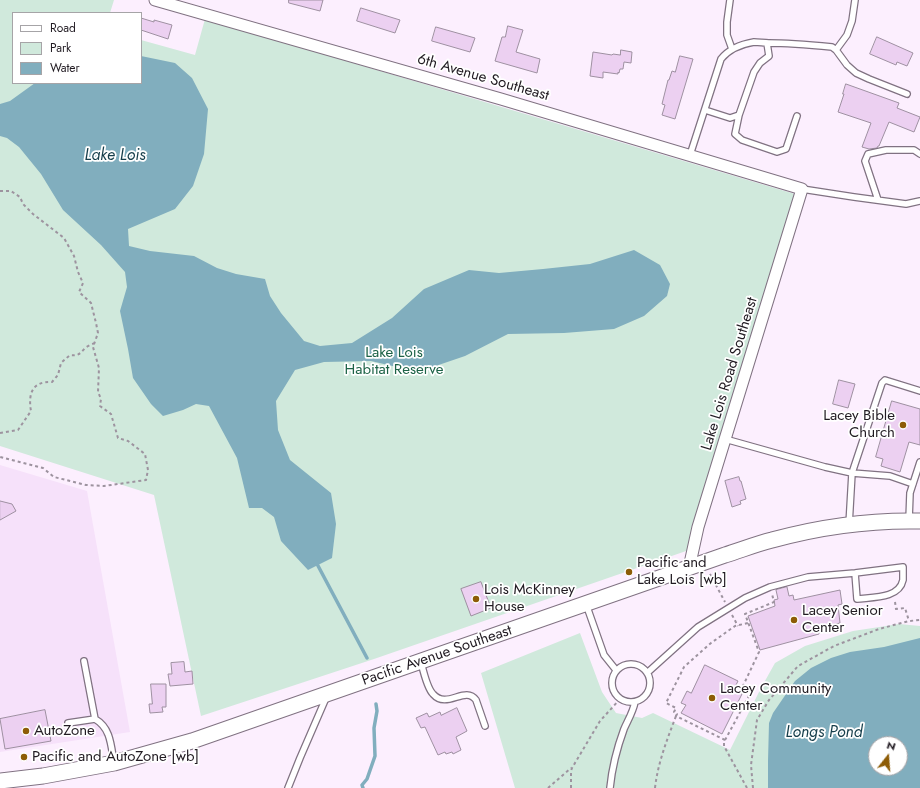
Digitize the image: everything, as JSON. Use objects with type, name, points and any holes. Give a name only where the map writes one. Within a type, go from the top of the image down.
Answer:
[{"type":"main road","name":"Pacific Avenue Southeast","points":[[0,781],[15,784],[43,776],[114,763],[192,741],[772,540],[822,529],[849,525],[915,520]]},
{"type":"street","name":"6th Avenue Southeast","points":[[155,0],[181,4],[802,189]]},
{"type":"street","name":"Lake Lois Road Southeast","points":[[689,568],[698,527],[802,189]]},
{"type":"lane","points":[[730,0],[727,35],[732,49]]},
{"type":"lane","points":[[836,50],[847,35],[852,21],[855,0]]},
{"type":"lane","points":[[690,155],[721,59],[732,49],[753,42],[832,47],[847,65],[856,72],[869,79],[907,94]]},
{"type":"lane","points":[[767,42],[769,56],[760,63],[754,72],[739,115],[735,134],[742,140],[777,152],[786,149],[797,116]]},
{"type":"lane","points":[[705,110],[730,118],[739,115]]},
{"type":"lane","points":[[878,200],[865,161],[868,154],[886,150],[914,150],[920,154]]},
{"type":"lane","points":[[802,189],[906,204],[920,201]]},
{"type":"lane","points":[[849,525],[852,474],[882,383],[885,380],[920,391]]},
{"type":"lane","points":[[725,439],[852,474],[890,476],[913,484]]},
{"type":"lane","points":[[915,520],[910,493],[920,462]]},
{"type":"lane","points":[[647,673],[698,627],[745,598],[770,587],[808,577],[902,567],[903,581],[893,594],[857,599],[855,573]]},
{"type":"lane","points":[[586,604],[604,655],[616,670]]},
{"type":"lane","points":[[84,661],[95,719]]},
{"type":"lane","points":[[420,661],[430,690],[434,696],[444,700],[470,694],[474,696],[485,726]]},
{"type":"lane","points":[[630,663],[637,664],[647,673],[650,679],[650,685],[649,691],[643,698],[635,702],[625,702],[620,700],[614,694],[611,682],[612,676],[616,670],[623,665],[630,663]]},
{"type":"lane","points":[[288,788],[327,694]]},
{"type":"lane","points":[[610,788],[613,762],[635,702]]},
{"type":"lane","points":[[68,723],[95,719],[101,722],[108,733],[114,763]]},
{"type":"path","points":[[0,191],[11,191],[20,197],[23,204],[32,214],[64,238],[74,256],[82,283],[79,292],[91,303],[98,333],[94,347],[99,368],[98,392],[101,398],[100,406],[111,414],[118,438],[128,441],[145,454],[148,470],[146,480],[104,486],[86,485],[67,479],[54,477],[43,468],[0,457]]},
{"type":"path","points":[[0,433],[18,430],[30,412],[32,389],[44,382],[52,382],[58,375],[62,363],[70,355],[75,356],[86,347],[95,343]]},
{"type":"path","points":[[704,563],[738,626]]},
{"type":"path","points":[[747,788],[724,746],[725,740],[751,692],[742,688],[759,652],[745,614],[774,602],[770,587]]},
{"type":"path","points":[[895,602],[896,609],[905,608],[909,621]]},
{"type":"path","points":[[753,788],[751,765],[757,720],[769,700],[798,666],[834,646],[879,629],[909,621],[920,620]]},
{"type":"path","points":[[725,740],[676,716],[677,714],[674,712],[676,708],[666,703],[684,667],[711,642],[735,626],[748,623]]},
{"type":"path","points":[[548,788],[572,768],[600,721],[620,700]]},
{"type":"path","points":[[655,788],[660,758],[676,716]]},
{"type":"path","points":[[571,788],[572,768]]},
{"type":"shaded area","points":[[0,465],[87,491],[130,732],[0,752]]},
{"type":"green space","name":"Lake Lois Habitat Reserve","points":[[0,0],[114,0],[110,12],[12,12],[12,84],[142,84],[142,40],[195,55],[205,19],[795,194],[689,550],[374,659],[201,716],[154,495],[0,446]]},
{"type":"green space","points":[[899,624],[920,626],[920,788],[515,788],[481,673],[580,633],[602,692],[616,713],[642,718],[653,713],[730,750],[775,663],[805,646],[853,631]]},
{"type":"water","name":"Lake Lois","points":[[142,56],[175,63],[192,78],[208,109],[204,154],[193,186],[175,209],[128,229],[129,246],[150,251],[194,256],[217,268],[236,274],[265,279],[270,296],[281,313],[304,341],[320,346],[352,343],[392,318],[424,289],[469,270],[499,273],[590,264],[634,250],[660,265],[670,284],[667,296],[644,316],[614,329],[564,333],[508,334],[465,356],[418,372],[371,361],[324,362],[295,370],[276,401],[278,430],[290,460],[331,493],[336,524],[332,558],[308,570],[281,541],[274,517],[262,508],[249,508],[237,458],[209,406],[196,404],[163,416],[151,404],[133,378],[120,311],[127,287],[125,272],[101,245],[63,210],[41,174],[19,147],[7,138],[0,136],[0,104],[10,101],[34,84],[142,84]]},
{"type":"water","name":"Longs Pond","points":[[920,638],[920,788],[768,788],[769,723],[773,713],[795,681],[811,668],[831,658],[850,652],[884,647]]},
{"type":"building","points":[[289,0],[323,0],[320,11],[289,3]]},
{"type":"building","points":[[361,8],[400,20],[395,33],[357,21]]},
{"type":"building","points":[[142,18],[172,25],[168,39],[142,30]]},
{"type":"building","points":[[508,26],[523,30],[516,52],[540,59],[537,73],[495,61],[502,37],[505,37]]},
{"type":"building","points":[[436,27],[475,38],[470,52],[432,41]]},
{"type":"building","points":[[877,37],[913,53],[907,66],[897,62],[896,65],[870,54]]},
{"type":"building","points":[[621,50],[632,52],[631,63],[624,62],[623,69],[620,69],[618,74],[603,72],[603,78],[590,76],[593,52],[620,55]]},
{"type":"building","points":[[680,56],[693,59],[675,119],[662,115],[665,105],[662,104],[668,80],[672,71],[675,72]]},
{"type":"building","points":[[846,84],[899,103],[897,108],[920,117],[914,132],[889,122],[877,148],[869,149],[862,147],[871,123],[838,112]]},
{"type":"building","points":[[839,380],[855,384],[848,408],[833,404]]},
{"type":"building","name":"Lacey Bible Church","points":[[892,401],[920,409],[920,445],[909,442],[900,472],[881,466],[883,459],[876,457]]},
{"type":"building","points":[[739,477],[746,499],[740,501],[741,504],[732,507],[725,481]]},
{"type":"building","points":[[0,501],[12,504],[16,511],[0,520]]},
{"type":"building","name":"Lois McKinney House","points":[[481,582],[491,608],[471,616],[461,589]]},
{"type":"building","name":"Lacey Senior Center","points":[[787,587],[789,596],[793,595],[794,600],[840,590],[842,604],[838,605],[840,623],[818,628],[819,634],[760,650],[748,616],[775,606],[774,600],[778,599],[776,590]]},
{"type":"building","points":[[184,662],[185,672],[192,671],[193,684],[170,686],[168,674],[172,674],[171,663]]},
{"type":"building","name":"Lacey Community Center","points":[[705,665],[738,681],[734,689],[742,694],[722,734],[681,713],[686,705],[681,703],[687,691],[691,693]]},
{"type":"building","points":[[151,684],[166,684],[166,707],[162,707],[163,712],[150,713],[149,704],[152,704]]},
{"type":"building","points":[[457,708],[467,731],[456,737],[461,750],[453,754],[452,752],[446,754],[445,752],[438,755],[425,727],[421,728],[416,718],[427,713],[429,717],[440,712],[441,715]]},
{"type":"building","name":"AutoZone","points":[[45,710],[51,741],[5,749],[0,719]]},
{"type":"waterway","points":[[316,562],[367,658]]},
{"type":"waterway","points":[[363,788],[362,785],[367,779],[375,756],[374,728],[377,711],[376,704]]},
{"type":"place","name":"Lacey Bible Church","points":[[903,425]]},
{"type":"place","name":"Pacific and Lake Lois [wb]","points":[[629,572]]},
{"type":"place","name":"Lois McKinney House","points":[[476,599]]},
{"type":"place","name":"Lacey Senior Center","points":[[794,620]]},
{"type":"place","name":"Lacey Community Center","points":[[712,698]]},
{"type":"place","name":"AutoZone","points":[[26,731]]},
{"type":"place","name":"Pacific and AutoZone [wb]","points":[[24,757]]}]
